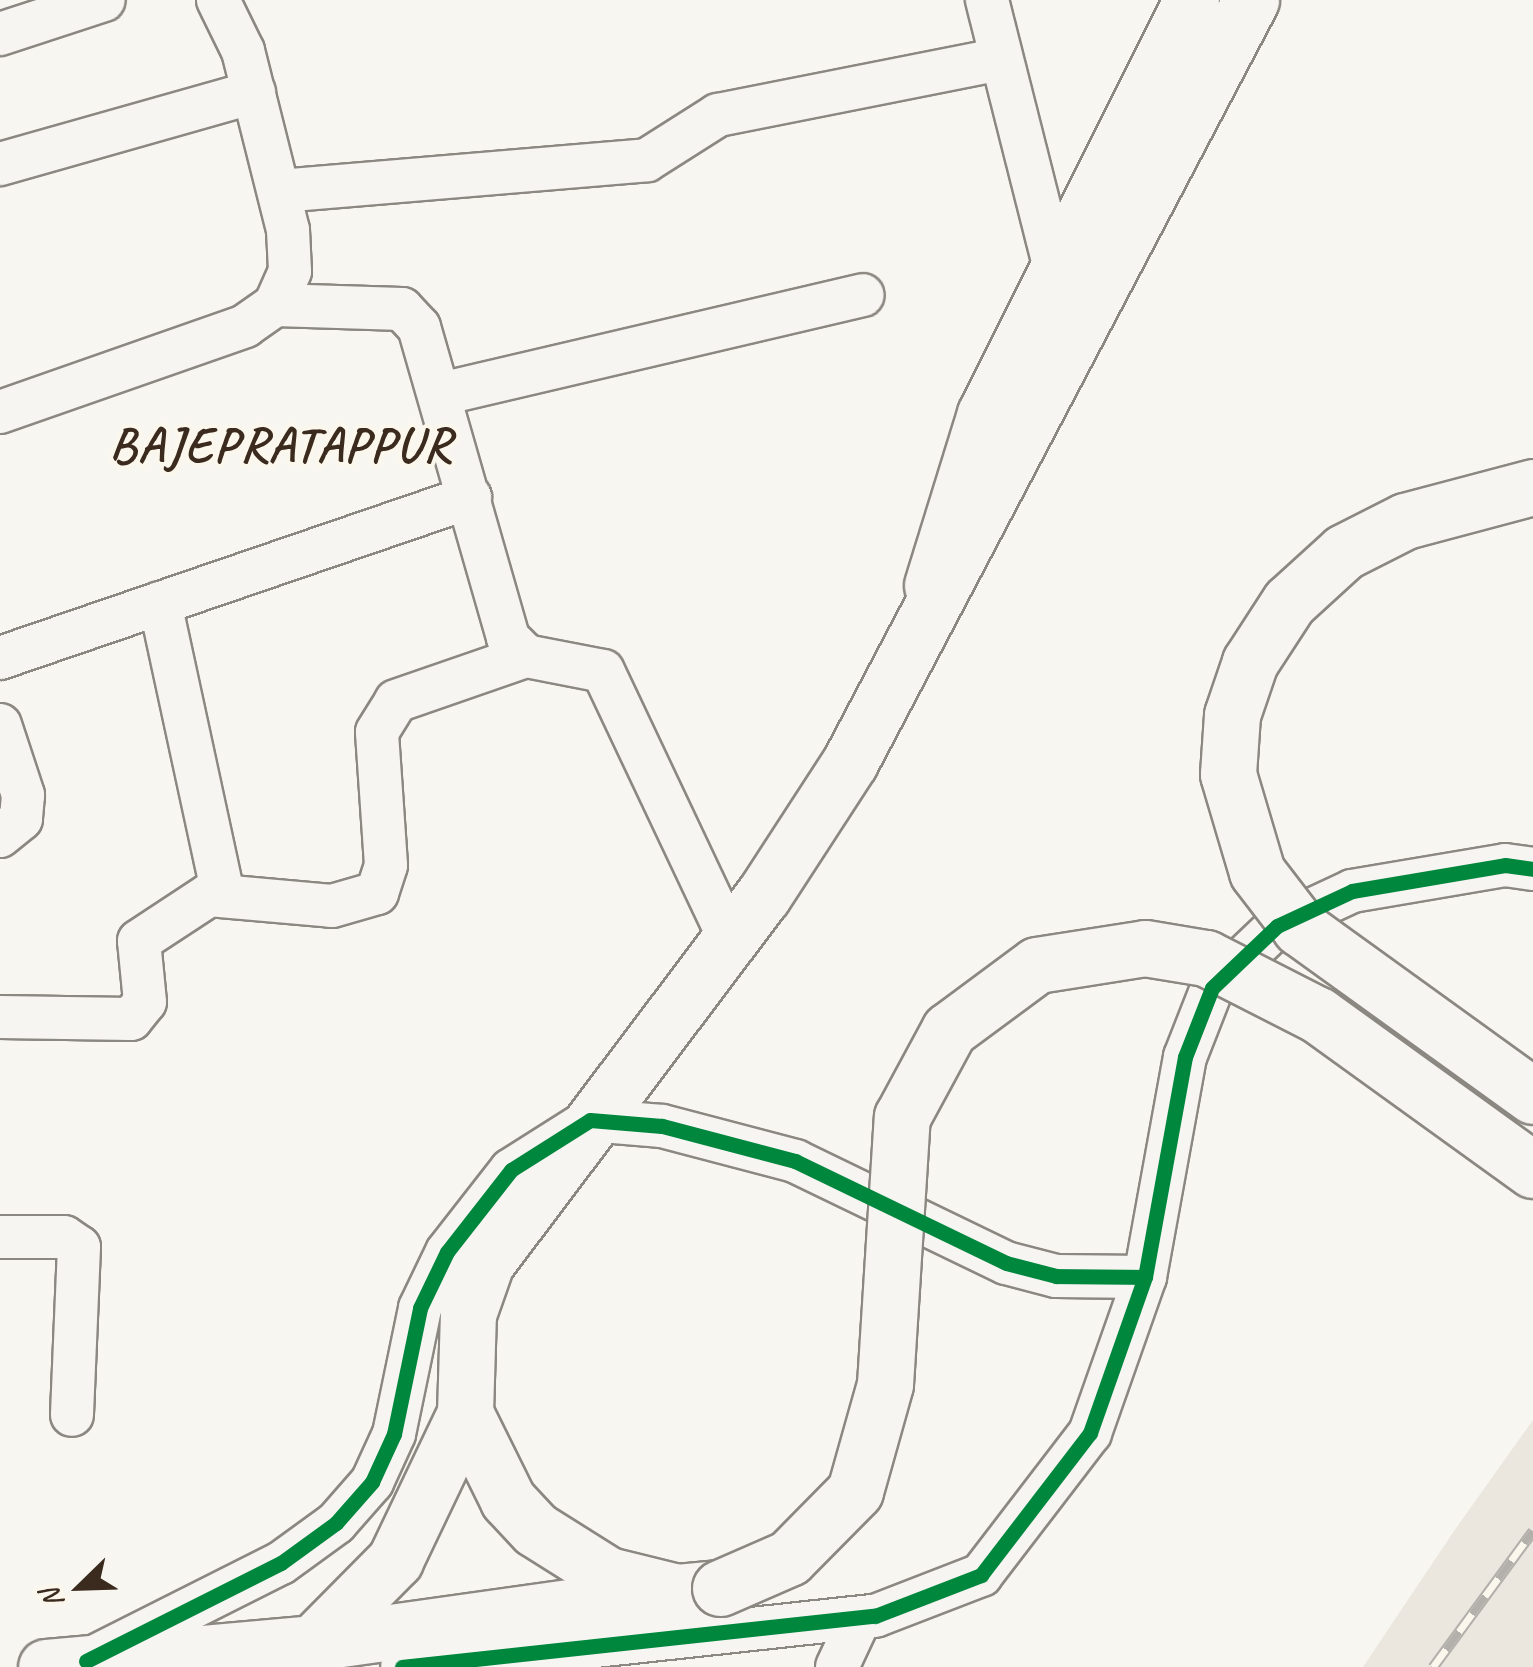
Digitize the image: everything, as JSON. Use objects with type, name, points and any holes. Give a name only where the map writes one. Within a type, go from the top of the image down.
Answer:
[{"type":"main road","points":[[920,632],[964,469],[1055,268],[1191,0]]},
{"type":"main road","points":[[698,1590],[608,1574],[535,1529],[486,1468],[465,1414],[462,1345],[486,1264],[590,1120],[730,940],[850,762],[1251,0]]},
{"type":"main road","points":[[1533,487],[1405,521],[1344,552],[1289,602],[1250,662],[1232,715],[1228,774],[1257,872],[1300,928],[1533,1096]]},
{"type":"main road","points":[[62,1665],[313,1643],[698,1590],[789,1558],[856,1491],[886,1384],[902,1117],[949,1030],[1036,965],[1145,948],[1206,958],[1318,1015],[1533,1170]]},
{"type":"main road","points":[[313,1643],[395,1560],[465,1414]]},
{"type":"street","points":[[0,34],[104,0]]},
{"type":"street","points":[[0,412],[245,326],[276,305],[290,272],[280,190],[254,92],[218,0]]},
{"type":"street","points":[[987,0],[1055,268]]},
{"type":"street","points":[[280,190],[647,160],[718,115],[1000,60]]},
{"type":"street","points":[[0,164],[254,92]]},
{"type":"street","points":[[441,394],[863,295]]},
{"type":"street","points":[[276,305],[402,309],[419,327],[508,638],[526,656]]},
{"type":"street","points":[[0,658],[470,498]]},
{"type":"street","points":[[160,603],[223,896]]},
{"type":"street","points":[[0,1017],[131,1019],[145,1002],[139,942],[193,900],[223,896],[332,906],[378,893],[386,865],[376,732],[396,701],[526,656],[603,671],[618,692],[730,940]]},
{"type":"street","points":[[0,725],[23,795],[21,819],[0,836]]},
{"type":"street","points":[[402,1667],[860,1618],[981,1575],[1090,1433],[1145,1278],[1185,1057],[1212,988],[1277,926],[1352,891],[1504,865],[1533,869]]},
{"type":"street","points":[[62,1665],[281,1563],[336,1523],[372,1482],[394,1434],[420,1308],[447,1252],[511,1170],[590,1120],[662,1126],[795,1161],[1006,1263],[1056,1276],[1145,1278]]},
{"type":"street","points":[[0,1237],[64,1238],[80,1247],[72,1415]]},
{"type":"street","points":[[837,1667],[860,1618]]},
{"type":"shaded area","points":[[1533,1420],[1533,1667],[1363,1667],[1454,1531]]},
{"type":"railway","points":[[1433,1667],[1533,1531]]},
{"type":"cycle path","points":[[402,1667],[875,1616],[981,1575],[1090,1433],[1145,1277],[1185,1057],[1212,988],[1277,926],[1352,891],[1505,865],[1533,869]]},
{"type":"cycle path","points":[[86,1661],[281,1563],[336,1523],[372,1482],[394,1434],[420,1308],[447,1252],[511,1170],[590,1120],[662,1126],[795,1161],[1006,1263],[1056,1276],[1145,1277]]},
{"type":"district","name":"BAJEPRATAPPUR","points":[[281,445]]}]
